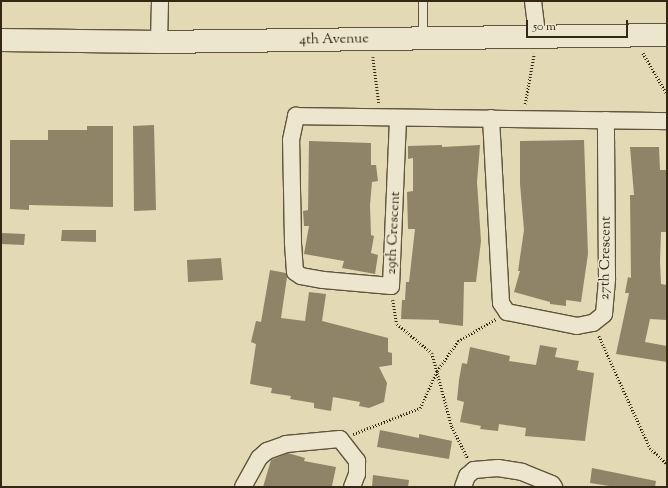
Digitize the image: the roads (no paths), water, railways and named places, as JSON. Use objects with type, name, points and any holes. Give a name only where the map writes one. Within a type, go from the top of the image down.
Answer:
[{"type":"street","points":[[159,42],[160,1]]},
{"type":"street","points":[[533,1],[537,35]]},
{"type":"street","name":"4th Avenue","points":[[1,40],[159,42],[537,35],[667,35]]},
{"type":"street","name":"29th Crescent","points":[[296,116],[398,119],[391,286],[307,278],[296,272],[291,140],[296,116]]},
{"type":"street","points":[[398,119],[491,118],[667,121]]},
{"type":"street","name":"27th Crescent","points":[[491,118],[499,292],[507,312],[577,326],[593,323],[604,314],[607,278],[606,120]]},
{"type":"street","points":[[243,487],[259,458],[267,451],[286,444],[340,439],[357,461],[357,474],[352,487]]},
{"type":"street","points":[[463,487],[467,476],[474,470],[498,468],[522,472],[552,484],[554,487]]},
{"type":"lane","points":[[423,1],[423,38]]}]
